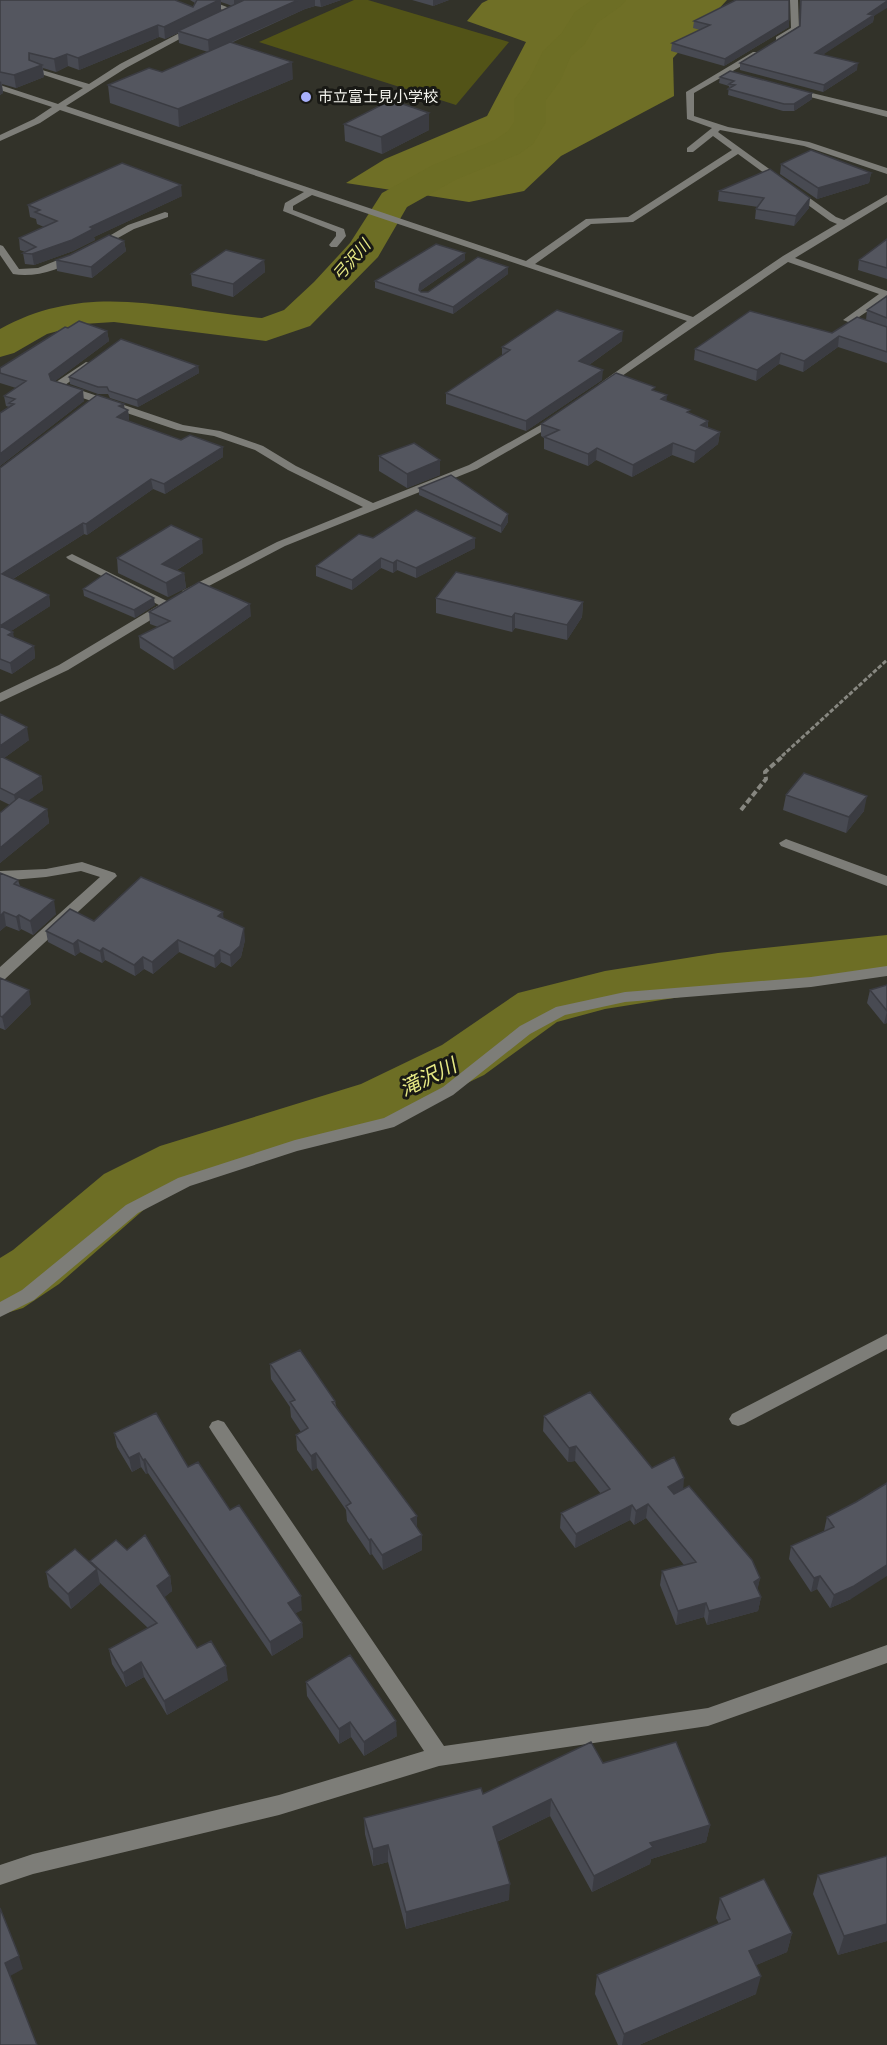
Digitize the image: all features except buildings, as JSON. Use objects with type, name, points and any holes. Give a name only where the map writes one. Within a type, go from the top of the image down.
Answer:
[{"type":"street","points":[[202,0],[233,11]]},
{"type":"street","points":[[214,5],[222,0]]},
{"type":"street","points":[[794,0],[795,29],[727,72],[690,92],[690,117],[715,130],[737,151],[833,219],[844,223]]},
{"type":"street","points":[[216,18],[244,8]]},
{"type":"street","points":[[0,138],[37,121],[123,66],[206,23]]},
{"type":"street","points":[[35,69],[89,87]]},
{"type":"street","points":[[727,72],[739,75]]},
{"type":"street","points":[[0,87],[693,320]]},
{"type":"street","points":[[784,87],[887,114]]},
{"type":"street","points":[[690,150],[715,130],[795,141],[887,171]]},
{"type":"street","points":[[528,264],[589,221],[630,220],[737,151]]},
{"type":"street","points":[[312,191],[288,205],[288,211],[341,231],[341,236],[334,245]]},
{"type":"street","points":[[594,392],[693,320],[786,258],[887,198]]},
{"type":"street","points":[[0,248],[16,272],[26,273],[48,269],[131,227],[165,215]]},
{"type":"street","points":[[478,257],[487,251]]},
{"type":"street","points":[[786,258],[886,294]]},
{"type":"street","points":[[886,294],[848,320],[887,334]]},
{"type":"street","points":[[94,359],[57,386],[181,428],[216,433],[259,448],[292,468],[372,507]]},
{"type":"street","points":[[0,698],[26,688],[82,658],[167,604],[281,544],[473,467],[516,445],[568,412]]},
{"type":"street","points":[[72,557],[167,604]]},
{"type":"street","points":[[786,843],[887,881]]},
{"type":"street","points":[[0,876],[46,873],[82,866],[110,876],[0,975]]},
{"type":"street","points":[[0,1310],[28,1295],[132,1209],[184,1182],[295,1146],[388,1123],[448,1090],[525,1030],[561,1011],[625,997],[811,982],[887,971]]},
{"type":"street","points":[[738,1419],[887,1341]]},
{"type":"street","points":[[218,1427],[439,1756]]},
{"type":"street","points":[[0,1875],[33,1864],[279,1805],[439,1756],[708,1717],[887,1654]]},
{"type":"path","points":[[741,810],[766,779],[765,772],[887,660]]},
{"type":"shaded area","points":[[354,0],[368,0],[509,42],[456,105],[259,42]]},
{"type":"shaded area","points":[[488,0],[727,0],[673,58],[674,96],[561,156],[524,191],[469,202],[346,183],[385,159],[487,116],[526,42],[467,21],[482,3]]},
{"type":"shaded area","points":[[625,0],[594,21],[586,38],[576,50],[552,45],[577,16],[598,1]]},
{"type":"waterway","name":"弓沢川","points":[[0,345],[34,326],[81,313],[114,311],[266,330],[297,318],[365,249],[394,200],[445,172],[507,147],[521,137],[530,122],[530,100],[544,81],[558,51],[573,39],[585,18],[611,0]]},
{"type":"waterway","name":"滝沢川","points":[[0,1290],[36,1267],[126,1190],[181,1162],[382,1099],[463,1060],[538,1007],[605,990],[718,972],[887,954]]},
{"type":"place","name":"市立富士見小学校","points":[[306,97]]}]
